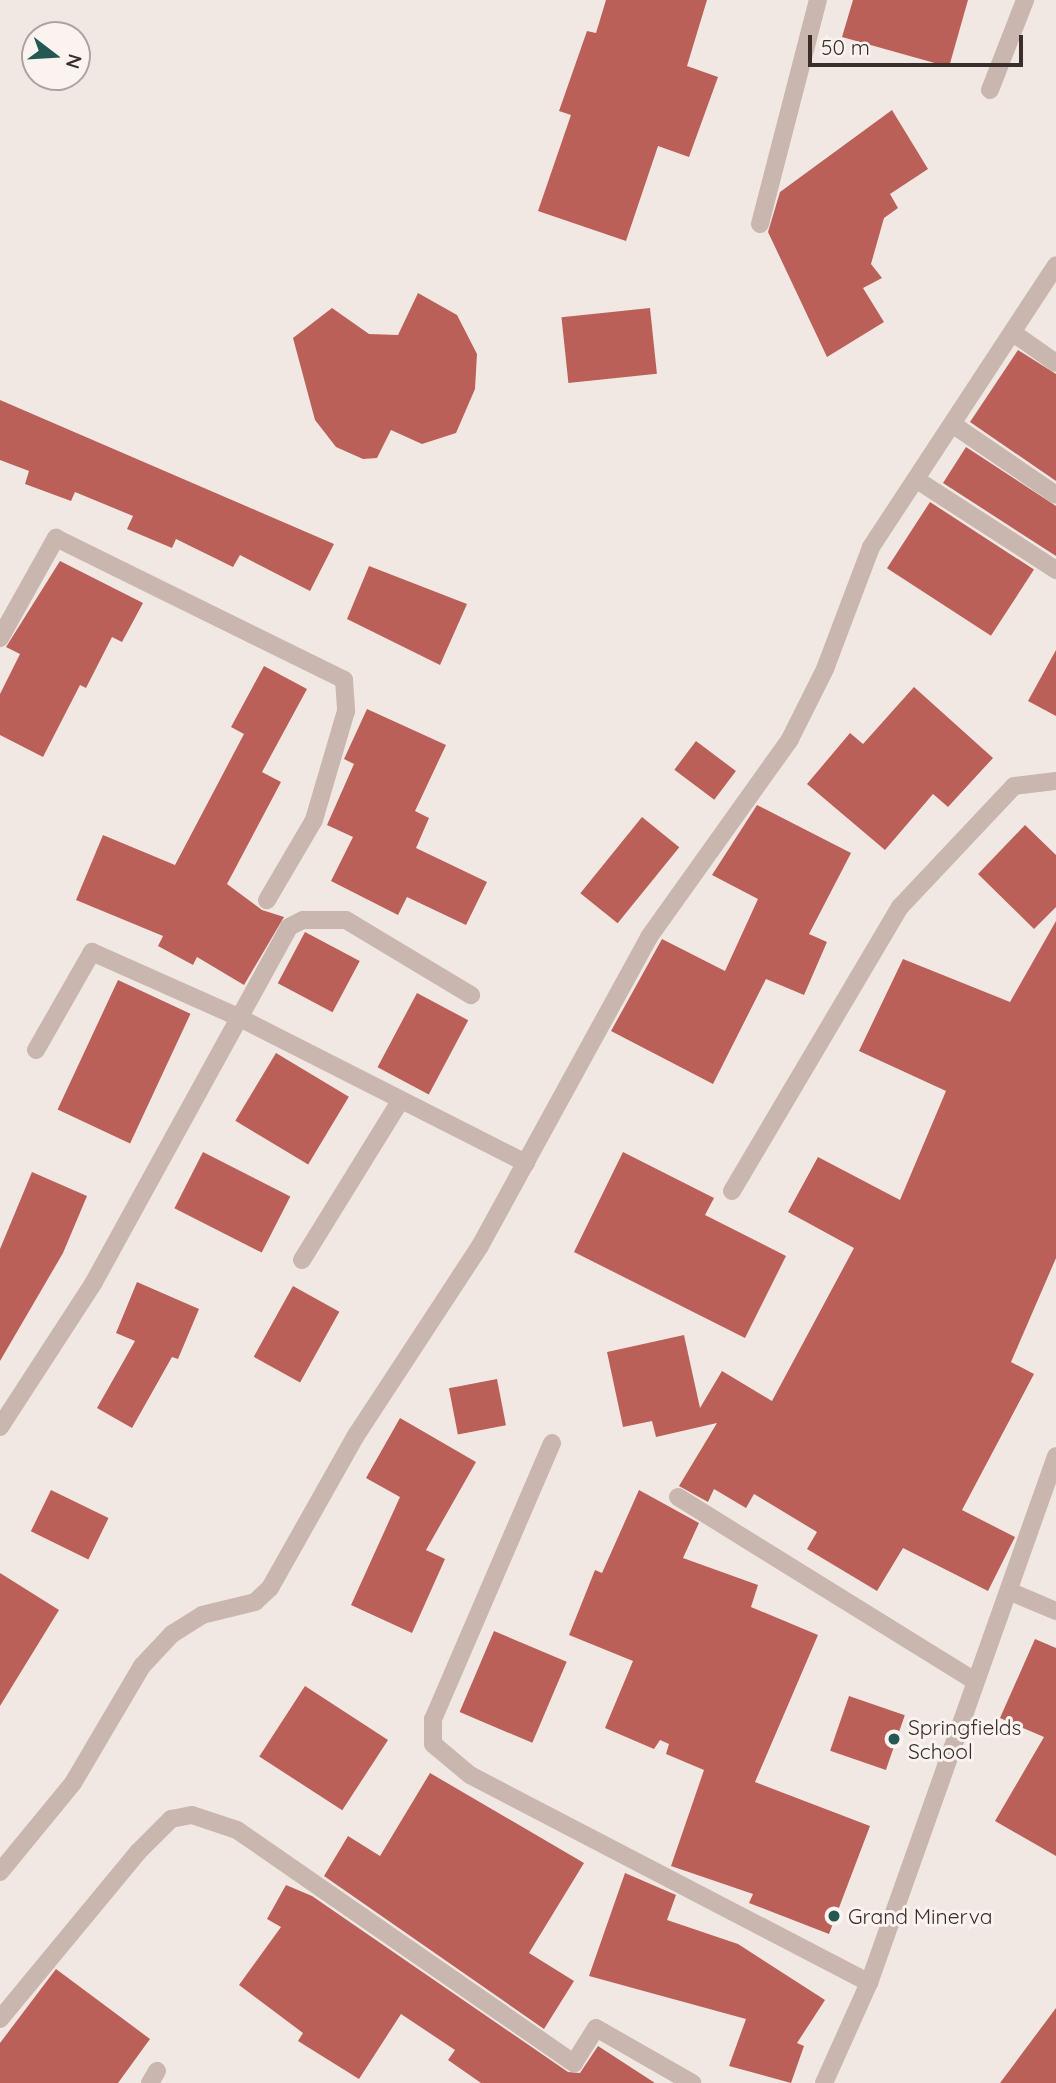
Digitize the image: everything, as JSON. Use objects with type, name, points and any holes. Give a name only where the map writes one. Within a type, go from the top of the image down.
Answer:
[{"type":"street","points":[[760,224],[818,0]]},
{"type":"street","points":[[990,90],[1025,0]]},
{"type":"street","points":[[0,1872],[73,1783],[142,1666],[172,1634],[202,1615],[256,1602],[270,1588],[526,1163],[649,937],[790,739],[825,669],[871,547],[955,426],[1056,265]]},
{"type":"street","points":[[1013,332],[1056,363]]},
{"type":"street","points":[[955,426],[1056,495]]},
{"type":"street","points":[[917,480],[1056,570]]},
{"type":"street","points":[[0,638],[56,538],[344,680],[346,711],[314,820],[267,900]]},
{"type":"street","points":[[732,1191],[900,907],[1014,786],[1056,781]]},
{"type":"street","points":[[0,1427],[94,1282],[289,927],[303,920],[346,920],[471,995]]},
{"type":"street","points":[[36,1050],[92,952],[238,1017],[526,1163]]},
{"type":"street","points":[[302,1260],[401,1100]]},
{"type":"street","points":[[552,1443],[433,1719],[433,1744],[470,1776],[869,1983]]},
{"type":"street","points":[[824,2083],[869,1983],[975,1681],[1010,1592],[1056,1456]]},
{"type":"street","points":[[678,1497],[975,1681]]},
{"type":"street","points":[[1010,1592],[1056,1611]]},
{"type":"street","points":[[0,2018],[138,1853],[171,1819],[192,1815],[237,1830],[574,2063],[596,2028],[692,2083]]},
{"type":"building","points":[[606,0],[707,0],[687,66],[718,77],[689,157],[658,146],[626,241],[538,211],[571,115],[559,111],[587,31],[596,33]]},
{"type":"building","points":[[853,0],[968,0],[949,67],[842,37]]},
{"type":"building","points":[[892,110],[928,169],[890,194],[898,208],[884,218],[871,264],[882,278],[863,288],[884,322],[827,357],[768,232],[780,192]]},
{"type":"building","points":[[418,293],[457,315],[477,354],[475,389],[456,433],[422,444],[391,430],[377,458],[363,459],[336,447],[315,420],[293,338],[332,308],[369,334],[398,335]]},
{"type":"building","points":[[650,308],[657,374],[568,383],[561,317]]},
{"type":"building","points":[[1018,350],[1056,374],[1056,481],[970,422]]},
{"type":"building","points":[[0,400],[334,544],[310,591],[240,555],[233,567],[176,539],[172,548],[127,529],[133,516],[75,492],[71,501],[25,484],[29,471],[0,460]]},
{"type":"building","points":[[966,447],[1056,506],[1056,556],[943,483]]},
{"type":"building","points":[[930,502],[1034,570],[991,636],[887,568]]},
{"type":"building","points":[[60,561],[143,603],[122,642],[112,637],[86,688],[80,685],[43,757],[0,735],[0,694],[20,654],[6,647]]},
{"type":"building","points":[[369,566],[467,604],[440,665],[347,619]]},
{"type":"building","points":[[1056,650],[1056,716],[1028,701]]},
{"type":"building","points":[[264,666],[307,689],[262,772],[281,782],[227,884],[262,910],[284,917],[244,985],[197,957],[193,965],[158,946],[163,936],[76,900],[103,835],[175,865],[244,734],[231,727]]},
{"type":"building","points":[[914,687],[993,758],[948,807],[933,794],[885,850],[807,784],[850,733],[863,744]]},
{"type":"building","points":[[367,709],[446,745],[415,811],[429,818],[416,848],[487,882],[466,925],[407,897],[398,915],[331,881],[353,837],[327,825],[354,764],[344,759]]},
{"type":"building","points":[[696,741],[736,771],[714,800],[674,770]]},
{"type":"building","points":[[757,805],[851,853],[809,934],[827,942],[804,995],[766,979],[713,1084],[611,1031],[662,939],[725,971],[758,899],[712,875]]},
{"type":"building","points":[[642,817],[679,847],[618,923],[580,893]]},
{"type":"building","points":[[1025,825],[1056,855],[1056,907],[1034,929],[978,874]]},
{"type":"building","points":[[1056,921],[1056,1258],[1011,1362],[1034,1374],[962,1510],[1015,1537],[988,1591],[903,1548],[877,1591],[807,1549],[817,1532],[754,1494],[746,1508],[714,1489],[708,1502],[679,1486],[717,1423],[656,1437],[652,1421],[623,1427],[607,1352],[684,1335],[700,1408],[722,1371],[772,1401],[854,1248],[788,1212],[818,1157],[900,1200],[946,1091],[859,1051],[903,959],[1010,1002]]},
{"type":"building","points":[[305,932],[360,961],[333,1012],[278,983]]},
{"type":"building","points":[[118,980],[191,1014],[130,1143],[58,1110]]},
{"type":"building","points":[[417,993],[468,1020],[429,1094],[378,1067]]},
{"type":"building","points":[[276,1053],[349,1097],[308,1164],[235,1121]]},
{"type":"building","points":[[203,1152],[290,1196],[262,1253],[174,1208]]},
{"type":"building","points":[[623,1152],[714,1198],[705,1215],[786,1256],[745,1338],[574,1252]]},
{"type":"building","points":[[32,1172],[87,1196],[63,1253],[0,1361],[0,1249]]},
{"type":"building","points":[[137,1282],[199,1309],[178,1359],[172,1357],[132,1428],[97,1408],[135,1341],[116,1333]]},
{"type":"building","points":[[293,1286],[339,1312],[300,1383],[254,1357]]},
{"type":"building","points":[[497,1379],[506,1425],[458,1434],[449,1388]]},
{"type":"building","points":[[400,1418],[476,1462],[426,1550],[445,1559],[412,1633],[351,1605],[400,1497],[366,1478]]},
{"type":"building","points":[[51,1490],[109,1518],[88,1559],[31,1531]]},
{"type":"building","points":[[639,1490],[699,1523],[683,1558],[758,1585],[751,1607],[818,1635],[755,1782],[870,1826],[829,1934],[749,1903],[753,1894],[671,1866],[704,1770],[666,1754],[669,1744],[660,1740],[654,1749],[605,1728],[633,1661],[569,1635],[595,1570],[602,1573]]},
{"type":"building","points":[[0,1573],[59,1610],[0,1706]]},
{"type":"building","points":[[494,1631],[567,1662],[532,1743],[460,1712]]},
{"type":"building","points":[[1035,1639],[1056,1648],[1056,1856],[995,1821],[1044,1737],[1000,1718]]},
{"type":"building","points":[[305,1686],[388,1740],[342,1810],[259,1756]]},
{"type":"building","points":[[849,1696],[905,1715],[886,1770],[830,1751]]},
{"type":"building","points":[[430,1773],[584,1863],[529,1953],[574,1981],[544,2029],[324,1876],[348,1836],[380,1856]]},
{"type":"building","points":[[625,1873],[676,1895],[667,1920],[738,1944],[825,2000],[797,2043],[804,2046],[791,2083],[729,2066],[746,2019],[589,1976]]},
{"type":"building","points":[[286,1885],[312,1896],[568,2072],[580,2073],[598,2046],[655,2083],[481,2083],[448,2060],[455,2050],[401,2014],[359,2079],[298,2041],[303,2033],[239,1985],[281,1927],[267,1919]]},
{"type":"building","points":[[56,1969],[150,2039],[118,2083],[0,2083],[0,2043]]},
{"type":"building","points":[[1056,2008],[1056,2083],[1000,2083]]},
{"type":"place","name":"Springfields School","points":[[894,1739]]},
{"type":"place","name":"Grand Minerva","points":[[834,1916]]}]
